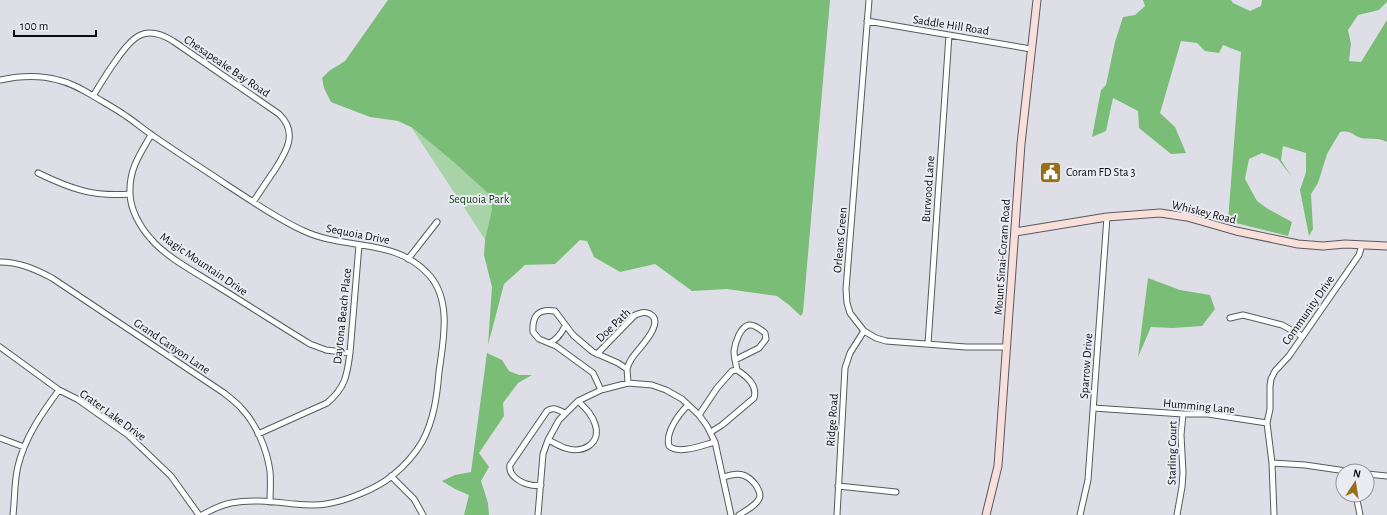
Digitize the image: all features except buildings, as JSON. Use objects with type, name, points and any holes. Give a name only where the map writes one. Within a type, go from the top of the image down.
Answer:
[{"type":"main road","name":"Mount Sinai-Coram Road","points":[[986,515],[998,466],[1021,144],[1037,0]]},
{"type":"main road","name":"Whiskey Road","points":[[1015,232],[1107,217],[1160,213],[1187,217],[1236,231],[1310,246],[1345,244],[1387,246]]},
{"type":"street","name":"Orleans Green","points":[[869,0],[846,289],[847,303],[850,313],[864,331],[876,338],[886,341],[966,347],[1007,347]]},
{"type":"street","name":"Saddle Hill Road","points":[[867,21],[1031,49]]},
{"type":"street","name":"Chesapeake Bay Road","points":[[93,96],[105,76],[131,40],[137,36],[157,33],[172,41],[284,118],[290,137],[287,149],[253,202]]},
{"type":"street","name":"Burwood Lane","points":[[928,344],[949,35]]},
{"type":"street","name":"Sequoia Drive","points":[[0,80],[13,77],[39,77],[58,80],[79,87],[127,116],[151,134],[290,225],[323,238],[389,250],[420,266],[437,286],[444,314],[444,335],[436,402],[430,424],[422,442],[411,456],[391,476],[372,488],[354,496],[325,504],[244,501],[229,503],[202,515]]},
{"type":"street","name":"Magic Mountain Drive","points":[[151,134],[133,167],[130,182],[132,208],[142,229],[158,246],[195,272],[310,344],[326,350],[350,353]]},
{"type":"street","points":[[38,173],[59,183],[93,194],[108,196],[130,194]]},
{"type":"street","name":"Sparrow Drive","points":[[1080,515],[1088,480],[1107,217]]},
{"type":"street","points":[[408,259],[437,222]]},
{"type":"street","name":"Community Drive","points":[[1267,423],[1270,409],[1271,379],[1275,371],[1289,356],[1359,255],[1362,244]]},
{"type":"street","name":"Daytona Beach Place","points":[[258,434],[326,403],[336,395],[344,381],[348,370],[350,353],[359,245]]},
{"type":"street","name":"Grand Canyon Lane","points":[[0,262],[21,264],[36,269],[74,292],[224,393],[242,409],[252,422],[258,434],[270,471],[270,502]]},
{"type":"street","points":[[601,390],[593,373],[556,346],[539,339],[533,332],[533,321],[543,310],[555,311],[573,335],[597,354],[618,363],[626,369],[628,383]]},
{"type":"street","name":"Doe Path","points":[[597,354],[635,315],[643,312],[649,313],[654,320],[654,329],[632,358],[626,369]]},
{"type":"street","points":[[1230,318],[1243,315],[1282,325],[1302,336]]},
{"type":"street","points":[[711,432],[722,425],[754,398],[754,390],[751,382],[745,375],[737,370],[735,360],[734,352],[741,331],[750,325],[758,327],[765,333],[766,338],[759,348],[735,360]]},
{"type":"street","points":[[549,343],[560,336],[565,326]]},
{"type":"street","name":"Ridge Road","points":[[837,515],[845,368],[850,353],[864,331]]},
{"type":"street","name":"Crater Lake Drive","points":[[0,347],[59,390],[77,400],[134,440],[171,476],[199,515]]},
{"type":"street","points":[[700,415],[727,376],[732,371],[737,370]]},
{"type":"street","points":[[538,515],[543,454],[548,440],[565,413],[578,401],[601,390],[628,383],[652,385],[666,390],[682,399],[700,415],[711,432],[715,442],[724,477],[731,515]]},
{"type":"street","points":[[13,515],[18,466],[24,446],[43,411],[59,390]]},
{"type":"street","points":[[548,440],[571,450],[585,448],[592,444],[597,434],[595,423],[588,411],[578,401]]},
{"type":"street","points":[[688,404],[671,430],[668,440],[669,446],[676,450],[683,450],[715,442]]},
{"type":"street","points":[[541,485],[531,485],[516,478],[510,472],[510,465],[547,411],[554,408],[565,413]]},
{"type":"street","name":"Humming Lane","points":[[1093,408],[1183,414],[1208,414],[1267,423]]},
{"type":"street","name":"Starling Court","points":[[1177,515],[1183,480],[1181,435],[1183,414]]},
{"type":"street","points":[[1267,423],[1272,463],[1274,515]]},
{"type":"street","points":[[0,438],[24,446]]},
{"type":"street","points":[[1272,463],[1305,465],[1335,469]]},
{"type":"street","points":[[724,477],[733,474],[743,474],[750,479],[759,491],[760,496],[756,502],[739,515]]},
{"type":"street","points":[[1375,475],[1387,476]]},
{"type":"street","points":[[391,476],[414,499],[423,515]]},
{"type":"street","points":[[838,486],[896,492]]},
{"type":"street","points":[[1358,503],[1360,515]]},
{"type":"green space","points":[[388,0],[830,0],[803,312],[801,316],[777,296],[727,289],[692,291],[655,264],[620,272],[594,257],[587,241],[580,240],[555,264],[525,265],[504,284],[488,345],[492,287],[484,255],[485,240],[492,210],[491,196],[455,163],[413,128],[398,121],[370,117],[331,102],[324,88],[322,78],[329,71],[345,61]]},
{"type":"green space","points":[[1143,0],[1231,0],[1233,3],[1250,11],[1261,6],[1262,0],[1387,0],[1387,2],[1379,10],[1358,15],[1348,30],[1351,44],[1349,61],[1361,62],[1387,20],[1387,142],[1377,139],[1361,138],[1350,132],[1340,132],[1327,154],[1318,183],[1311,194],[1313,229],[1309,236],[1300,190],[1306,172],[1306,153],[1283,146],[1281,160],[1292,177],[1278,159],[1262,153],[1249,159],[1245,179],[1257,201],[1268,209],[1292,222],[1288,236],[1228,221],[1241,52],[1223,45],[1219,53],[1205,51],[1197,43],[1181,41],[1160,113],[1175,127],[1186,153],[1171,154],[1139,128],[1138,111],[1113,98],[1106,131],[1092,137],[1101,90],[1106,85],[1115,42],[1123,17],[1135,15],[1145,6]]},
{"type":"green space","name":"Sequoia Park","points":[[400,110],[498,193],[488,244]]},
{"type":"green space","points":[[1148,278],[1180,290],[1210,295],[1215,309],[1202,326],[1172,328],[1151,327],[1138,357]]},
{"type":"green space","points":[[487,353],[502,360],[509,371],[519,375],[532,375],[518,383],[503,403],[504,416],[479,453],[489,467],[481,481],[488,503],[489,515],[464,515],[469,495],[442,481],[455,475],[471,472]]},
{"type":"place","name":"Coram FD Sta 3","points":[[1050,172]]}]
